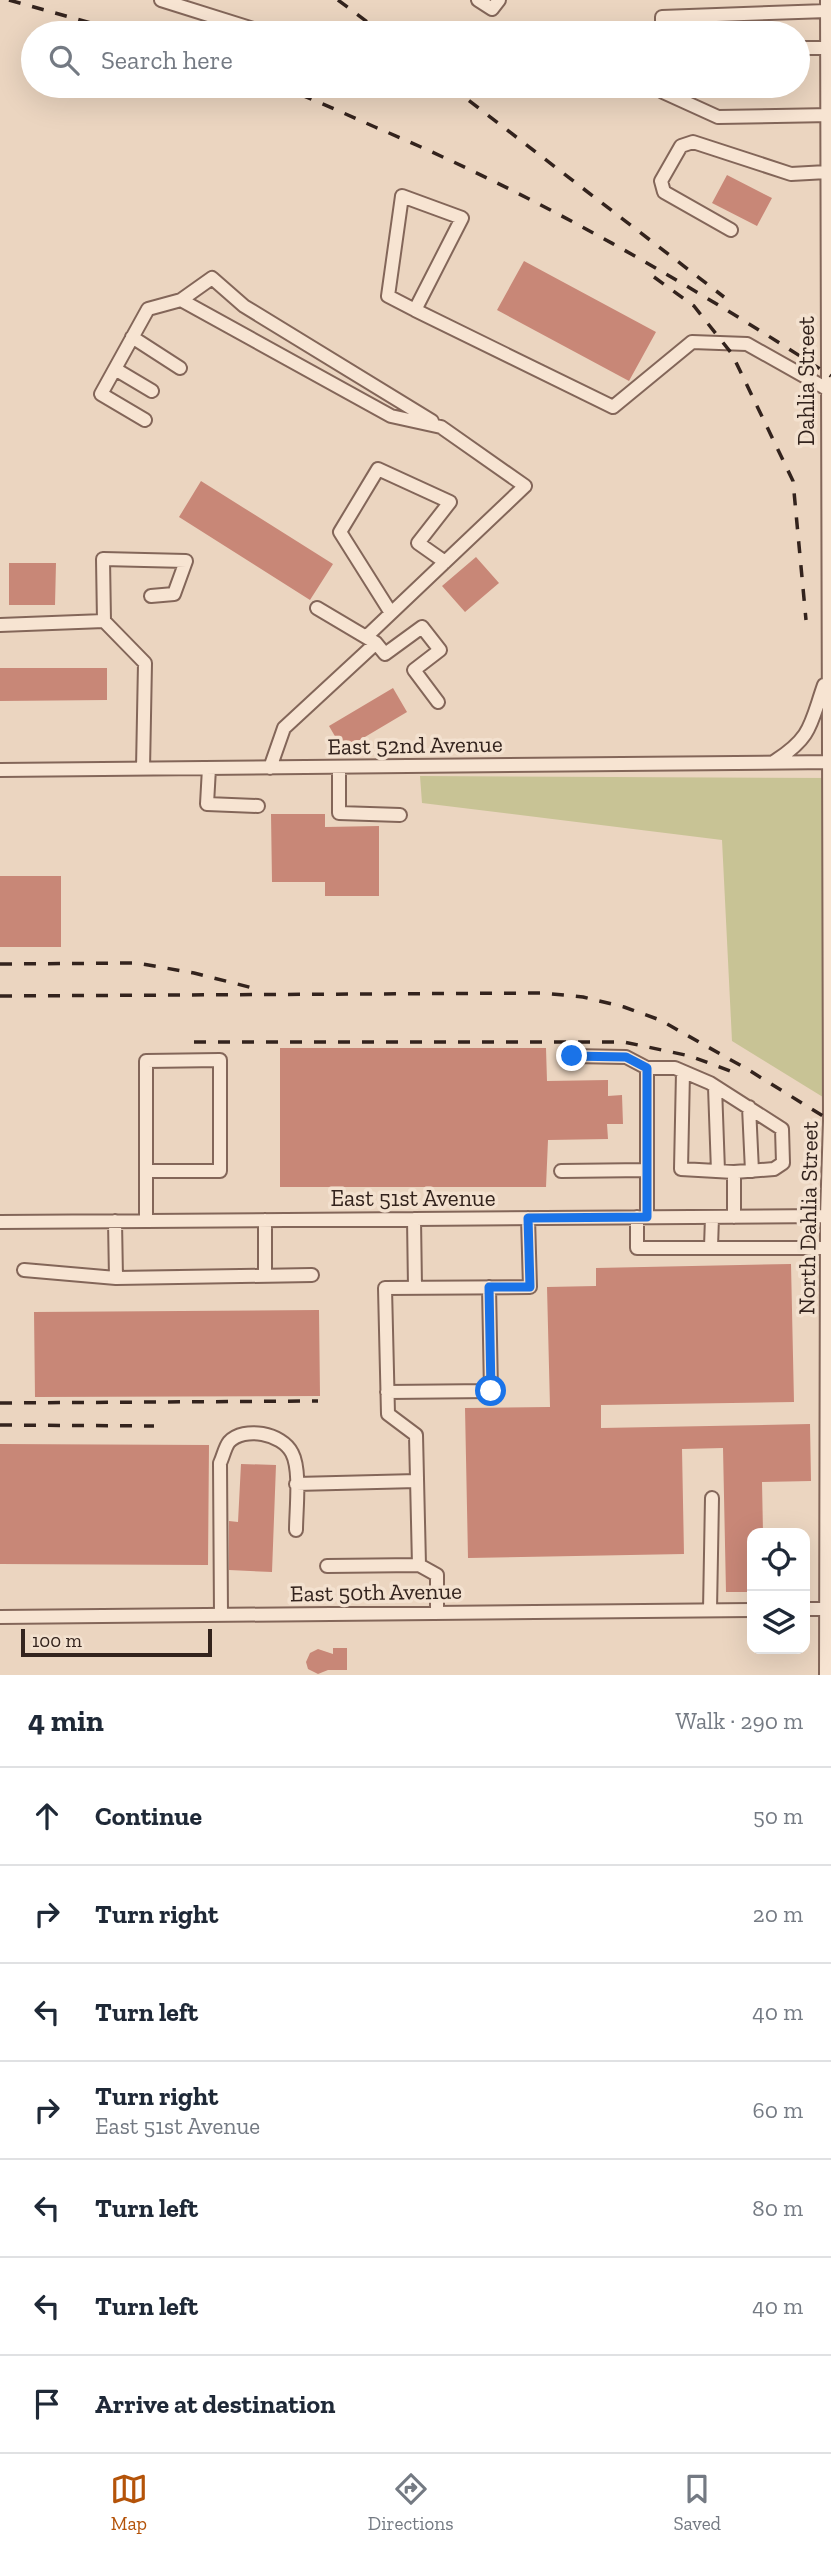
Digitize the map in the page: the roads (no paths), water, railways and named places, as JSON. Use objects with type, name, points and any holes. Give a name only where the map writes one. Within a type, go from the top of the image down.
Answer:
[{"type":"street","points":[[161,0],[228,21]]},
{"type":"street","points":[[478,0],[492,9],[499,0]]},
{"type":"street","points":[[662,21],[662,17],[779,6],[827,5]]},
{"type":"street","name":"Dahlia Street","points":[[827,5],[830,762]]},
{"type":"street","points":[[810,46],[828,42]]},
{"type":"street","points":[[676,98],[718,117],[829,115]]},
{"type":"street","points":[[731,230],[664,192],[661,181],[681,146],[693,142],[791,174],[827,172]]},
{"type":"street","points":[[415,310],[462,218],[402,196],[388,296],[415,310],[612,407],[692,342],[747,344],[827,389]]},
{"type":"street","points":[[145,421],[101,394],[148,309],[181,300],[212,278],[244,306],[441,427],[525,486],[391,613],[371,640],[284,729],[270,768]]},
{"type":"street","points":[[181,300],[391,416],[441,427]]},
{"type":"street","points":[[132,338],[180,368]]},
{"type":"street","points":[[115,369],[152,391]]},
{"type":"street","points":[[391,613],[340,532],[378,469],[450,502],[418,543],[445,562]]},
{"type":"street","points":[[143,769],[145,663],[104,621],[103,559],[186,561],[174,594],[151,596]]},
{"type":"street","points":[[317,608],[371,640],[385,654],[422,627],[440,650],[414,670],[438,702]]},
{"type":"street","points":[[0,625],[104,621]]},
{"type":"street","points":[[775,762],[807,736],[824,685],[828,661]]},
{"type":"street","name":"East 52nd Avenue","points":[[0,770],[830,762]]},
{"type":"street","name":"North Dahlia Street","points":[[826,1675],[829,1623],[826,1609],[829,1573],[827,1216],[830,1121],[830,762]]},
{"type":"street","points":[[339,767],[339,813],[400,815]]},
{"type":"street","points":[[209,768],[207,804],[258,806]]},
{"type":"street","points":[[572,1056],[626,1057],[647,1068],[675,1068],[715,1087],[782,1129],[783,1163],[774,1169],[752,1171],[681,1169],[683,1072]]},
{"type":"street","points":[[146,1171],[220,1171],[220,1060],[146,1061],[146,1171],[146,1221]]},
{"type":"street","points":[[647,1068],[647,1170],[637,1248],[827,1248]]},
{"type":"street","points":[[715,1087],[718,1171]]},
{"type":"street","points":[[749,1107],[752,1171]]},
{"type":"street","points":[[561,1171],[647,1170]]},
{"type":"street","points":[[734,1172],[734,1217]]},
{"type":"street","name":"East 51st Avenue","points":[[0,1222],[827,1216]]},
{"type":"street","points":[[712,1217],[712,1247]]},
{"type":"street","points":[[419,1565],[416,1435],[388,1414],[386,1288],[530,1287],[528,1218]]},
{"type":"street","points":[[414,1219],[415,1287]]},
{"type":"street","points":[[265,1220],[265,1276]]},
{"type":"street","points":[[116,1221],[116,1278]]},
{"type":"street","points":[[24,1270],[116,1278],[312,1275]]},
{"type":"street","points":[[387,1392],[491,1391],[489,1287]]},
{"type":"street","points":[[221,1615],[220,1463],[228,1443],[244,1434],[264,1434],[282,1441],[292,1453],[296,1483],[296,1530]]},
{"type":"street","points":[[296,1483],[417,1481]]},
{"type":"street","points":[[710,1610],[712,1498]]},
{"type":"street","points":[[327,1566],[419,1565],[437,1575],[437,1613]]},
{"type":"street","points":[[810,1609],[826,1609]]},
{"type":"street","name":"East 50th Avenue","points":[[0,1617],[747,1610]]},
{"type":"railway","points":[[9,0],[83,21]]},
{"type":"railway","points":[[338,0],[366,21]]},
{"type":"railway","points":[[307,98],[435,153],[609,241],[831,376]]},
{"type":"railway","points":[[466,98],[724,297]]},
{"type":"railway","points":[[654,277],[694,306],[732,354],[793,481],[806,620]]},
{"type":"railway","points":[[0,964],[137,963],[194,973],[253,988]]},
{"type":"railway","points":[[0,996],[543,993],[583,997],[624,1007],[660,1020],[831,1121]]},
{"type":"railway","points":[[194,1042],[624,1042],[690,1056],[741,1075]]},
{"type":"railway","points":[[0,1403],[318,1401]]},
{"type":"railway","points":[[0,1425],[154,1426]]}]
